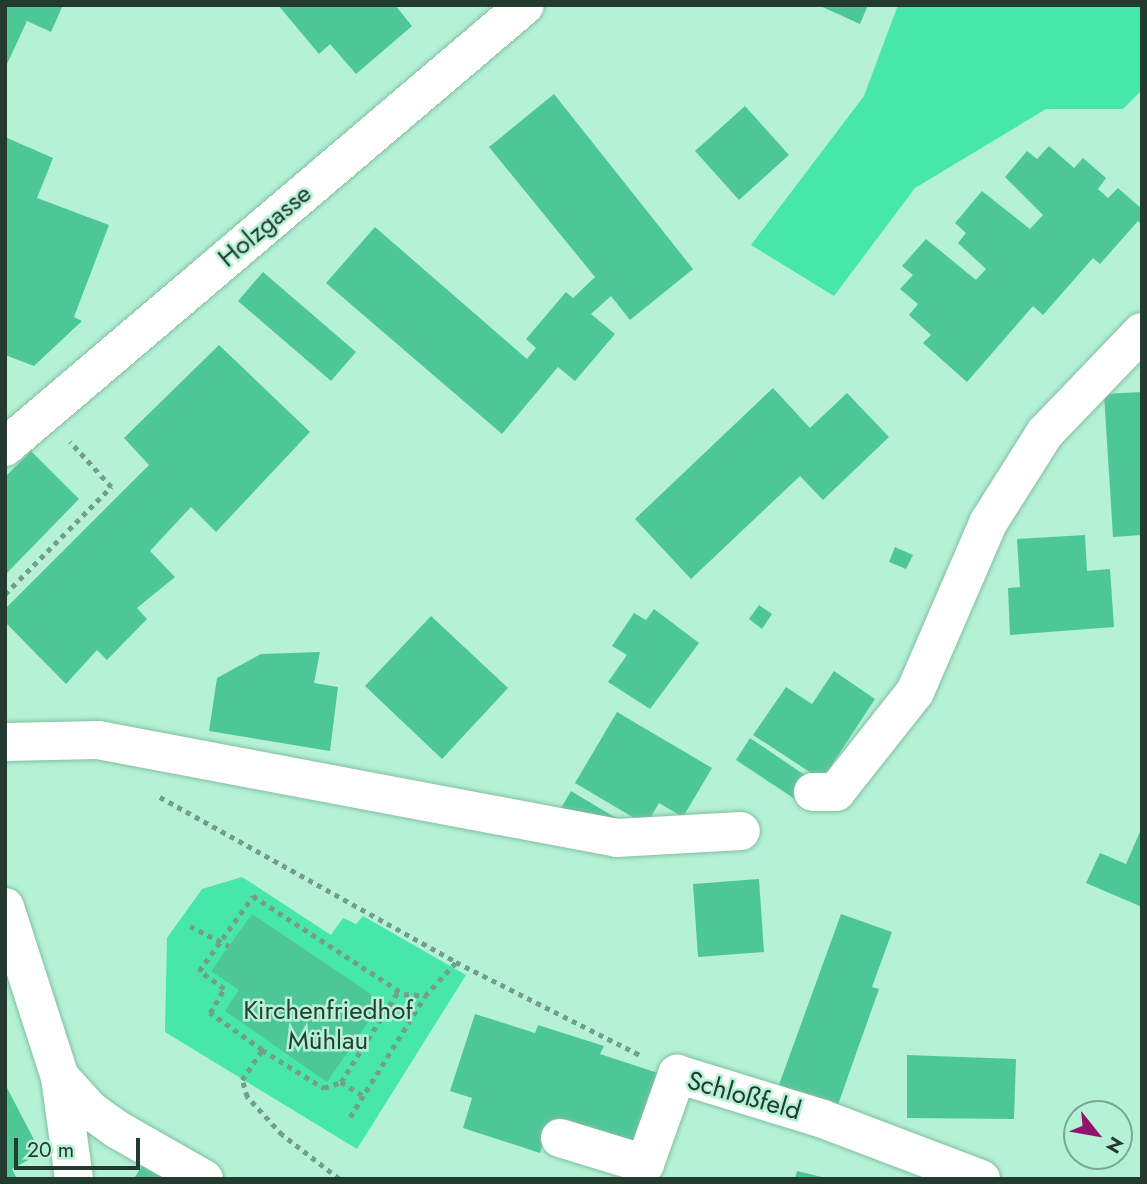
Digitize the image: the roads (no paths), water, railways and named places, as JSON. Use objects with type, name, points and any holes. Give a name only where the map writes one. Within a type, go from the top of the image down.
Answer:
[{"type":"street","name":"Holzgasse","points":[[5,447],[525,5]]},
{"type":"street","points":[[813,792],[836,792],[915,692],[988,523],[1045,433],[1142,332]]},
{"type":"street","points":[[5,742],[98,740],[617,838],[741,831]]},
{"type":"street","points":[[5,907],[60,1077],[74,1179]]},
{"type":"street","name":"Schloßfeld","points":[[560,1138],[645,1164],[677,1074],[824,1119],[981,1179]]},
{"type":"street","points":[[60,1077],[90,1110],[118,1130],[204,1179]]},
{"type":"park label","name":"Kirchenfriedhof Mühlau","points":[[328,1026]]}]
